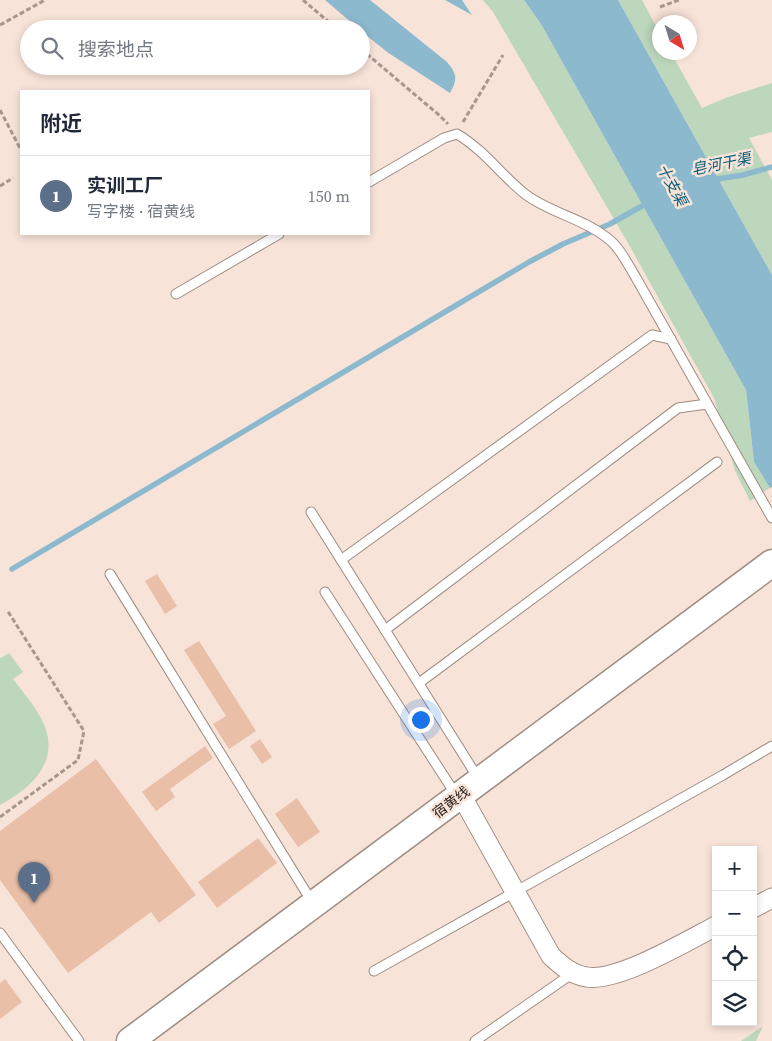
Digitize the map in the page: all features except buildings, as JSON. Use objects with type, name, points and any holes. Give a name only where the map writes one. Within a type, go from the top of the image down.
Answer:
[{"type":"main road","name":"宿黄线","points":[[130,1041],[772,563]]},
{"type":"street","points":[[466,791],[515,892],[551,956],[573,973],[589,978],[624,972],[712,928]]},
{"type":"street","points":[[757,906],[772,898]]},
{"type":"lane","points":[[370,181],[444,138],[457,134],[486,156],[516,186],[538,203],[590,226],[605,236],[614,244],[625,260],[772,518]]},
{"type":"lane","points":[[176,294],[277,235]]},
{"type":"lane","points":[[341,560],[652,335],[671,339]]},
{"type":"lane","points":[[385,630],[678,408],[707,404]]},
{"type":"lane","points":[[419,683],[717,462]]},
{"type":"lane","points":[[311,512],[419,683],[466,791]]},
{"type":"lane","points":[[110,574],[314,904]]},
{"type":"lane","points":[[325,592],[466,791]]},
{"type":"lane","points":[[374,971],[723,776],[772,746]]},
{"type":"lane","points":[[0,933],[79,1041]]},
{"type":"lane","points":[[475,1041],[573,973]]},
{"type":"path","points":[[0,25],[46,0]]},
{"type":"path","points":[[303,0],[326,20]]},
{"type":"path","points":[[660,7],[679,0]]},
{"type":"path","points":[[370,57],[439,115],[457,134],[503,56]]},
{"type":"path","points":[[0,110],[20,148]]},
{"type":"path","points":[[0,186],[13,178]]},
{"type":"path","points":[[0,817],[78,760],[84,731],[7,610]]},
{"type":"green space","points":[[483,0],[524,0],[541,24],[746,390],[754,462],[770,488],[750,501],[735,471],[714,398],[628,243],[493,12]]},
{"type":"green space","points":[[618,0],[642,0],[652,19],[652,60],[675,60],[702,108],[728,97],[772,83],[772,132],[749,138],[772,180],[772,275]]},
{"type":"green space","points":[[9,653],[23,672],[13,679],[42,720],[49,748],[41,771],[33,781],[0,805],[0,657]]},
{"type":"green space","points":[[763,1026],[756,1041],[741,1041]]},
{"type":"water","points":[[325,0],[370,0],[447,62],[453,70],[455,77],[450,93],[387,52],[370,38],[370,20],[348,20]]},
{"type":"water","points":[[445,0],[462,0],[472,15]]},
{"type":"water","name":"十支渠","points":[[524,0],[618,0],[772,275],[772,487],[770,488],[754,462],[746,390],[541,24]]},
{"type":"waterway","name":"皂河干渠","points":[[711,180],[743,175],[772,167]]},
{"type":"waterway","points":[[12,569],[529,262],[563,244],[610,224],[649,202]]},
{"type":"place","name":"实训工厂","points":[[34,903]]}]
